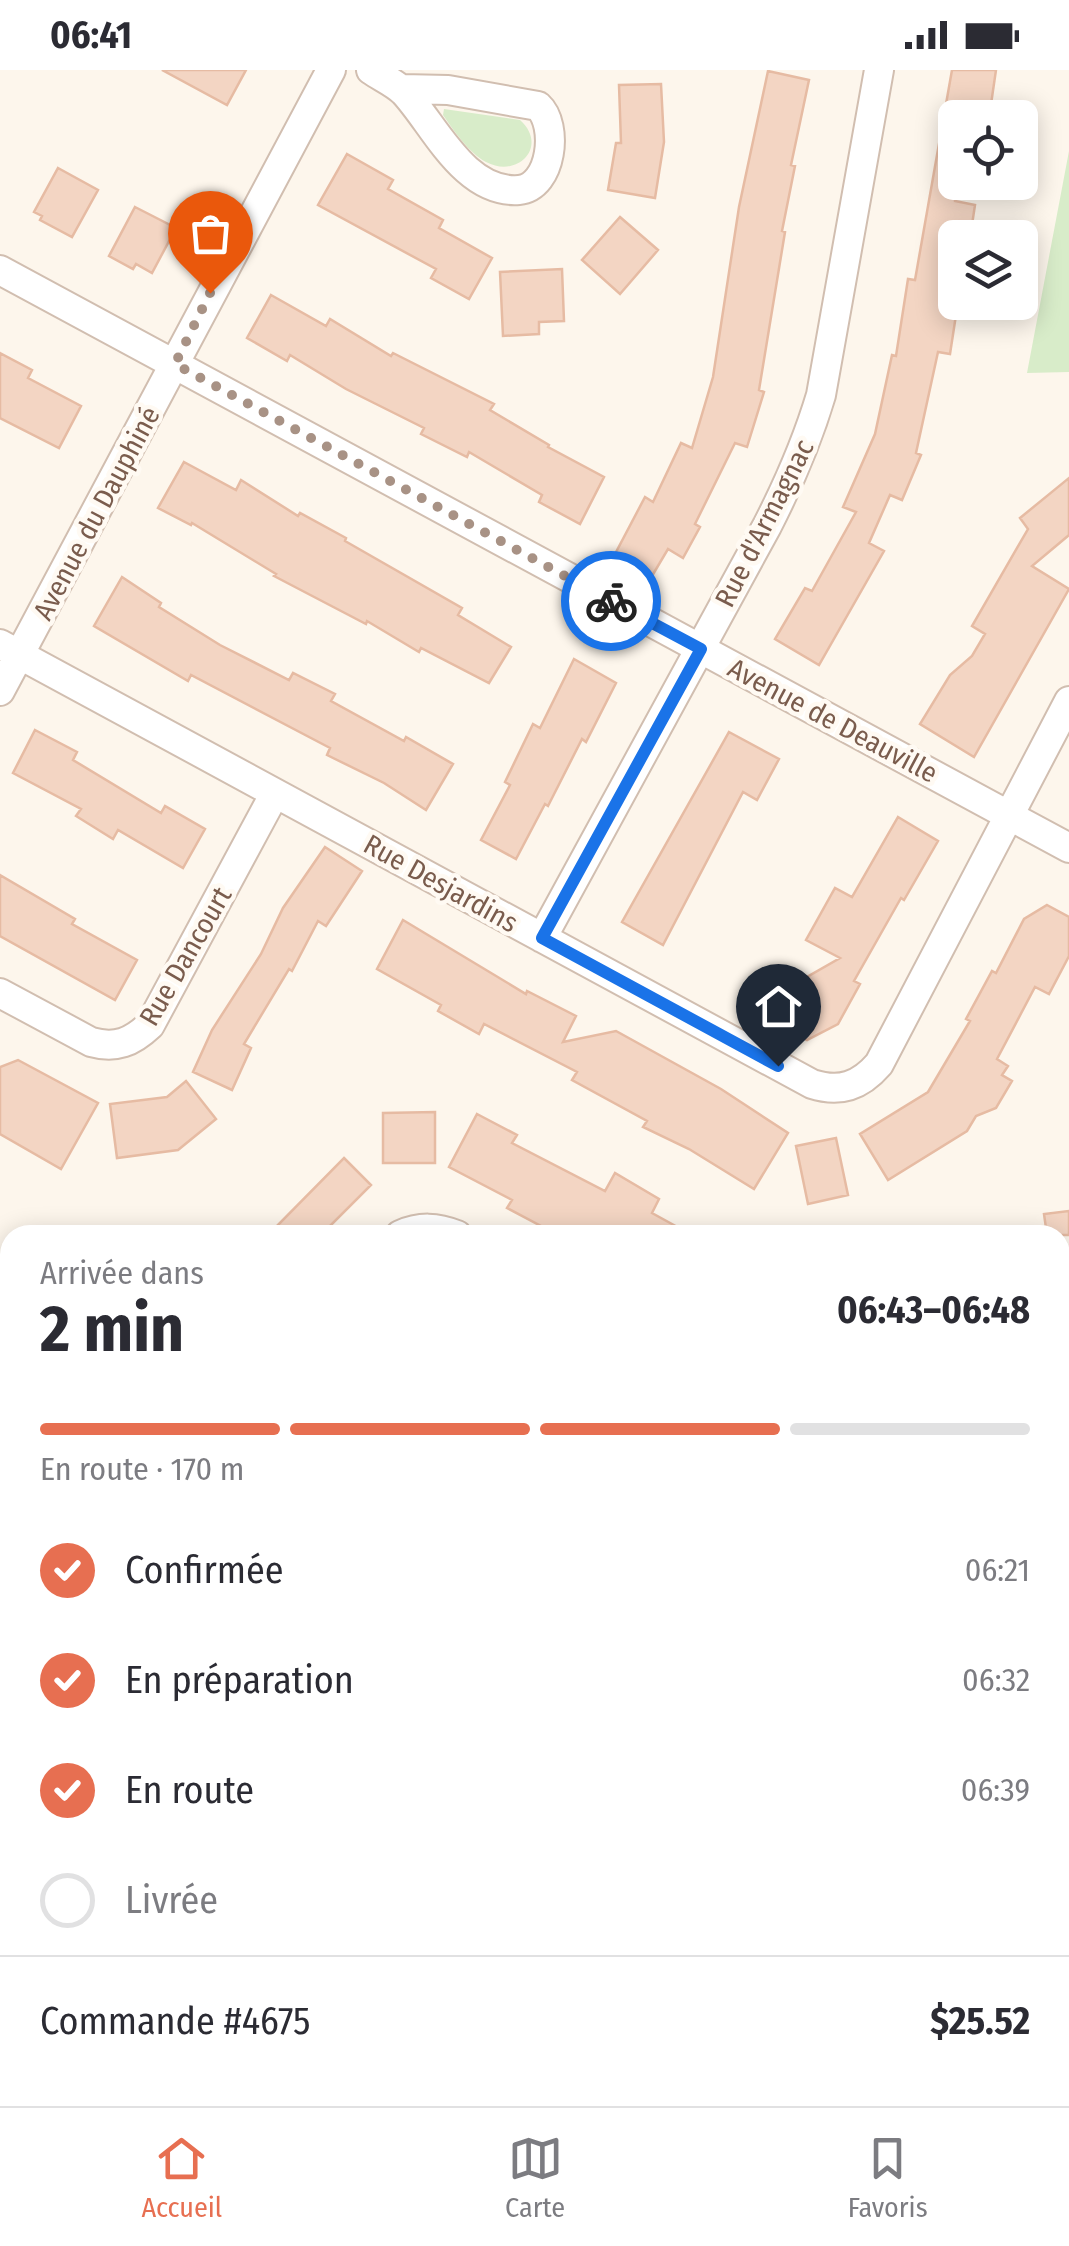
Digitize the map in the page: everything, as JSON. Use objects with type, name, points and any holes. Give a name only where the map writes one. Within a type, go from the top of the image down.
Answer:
[{"type":"street","name":"Avenue du Dauphiné","points":[[0,691],[10,649],[175,364],[331,70]]},
{"type":"street","points":[[371,70],[402,89],[446,150],[474,173],[506,189],[528,188],[538,181],[550,140],[546,117],[538,106],[448,90],[402,89]]},
{"type":"street","name":"Rue d'Armagnac","points":[[542,938],[701,649],[794,474],[809,436],[820,396],[880,70]]},
{"type":"street","name":"Avenue de Deauville","points":[[0,270],[1069,848]]},
{"type":"street","name":"Rue Desjardins","points":[[10,649],[812,1084],[842,1089],[857,1084],[879,1064],[1069,701]]},
{"type":"street","name":"Rue Dancourt","points":[[0,993],[91,1042],[122,1044],[137,1038],[150,1026],[276,793]]},
{"type":"green space","points":[[444,109],[520,120],[531,140],[526,157],[509,166],[486,162],[457,135],[443,115]]},
{"type":"green space","points":[[1069,151],[1069,372],[1027,373]]},
{"type":"building","points":[[162,70],[246,70],[227,105]]},
{"type":"building","points":[[952,70],[996,70],[992,100],[947,100]]},
{"type":"building","points":[[768,71],[809,80],[791,165],[795,166],[759,390],[764,392],[747,447],[735,443],[695,524],[700,527],[683,558],[668,549],[652,576],[614,556],[645,497],[653,502],[681,443],[692,448],[713,377],[739,207]]},
{"type":"building","points":[[661,84],[664,142],[655,198],[608,190],[616,143],[621,143],[619,85]]},
{"type":"building","points":[[938,149],[938,200],[975,205],[973,220],[938,220],[938,320],[955,320],[950,354],[938,352],[916,453],[921,455],[902,500],[890,495],[869,543],[884,551],[819,665],[775,639],[805,588],[812,591],[856,512],[843,507],[875,434],[892,355],[896,356],[908,279],[915,280]]},
{"type":"building","points":[[347,154],[393,180],[388,189],[443,220],[439,228],[492,258],[469,299],[431,278],[436,269],[318,205]]},
{"type":"building","points":[[58,168],[98,190],[72,237],[40,220],[42,216],[34,212]]},
{"type":"building","points":[[135,207],[176,228],[152,273],[136,264],[133,269],[109,256]]},
{"type":"building","points":[[620,217],[658,250],[620,294],[582,260]]},
{"type":"building","points":[[562,269],[564,321],[539,322],[539,334],[503,336],[500,272]]},
{"type":"building","points":[[271,295],[326,326],[330,319],[391,356],[393,353],[494,404],[490,410],[604,477],[580,524],[539,502],[542,495],[469,452],[467,457],[421,434],[424,428],[346,389],[290,355],[287,361],[247,338]]},
{"type":"building","points":[[0,353],[32,370],[28,378],[81,406],[59,448],[0,418]]},
{"type":"building","points":[[184,462],[236,490],[241,480],[462,608],[458,615],[511,647],[489,683],[421,648],[419,652],[367,621],[366,624],[274,576],[192,523],[158,508]]},
{"type":"building","points":[[1069,478],[1069,535],[1032,566],[1069,589],[974,757],[920,724],[950,675],[972,656],[985,634],[972,626],[1028,529],[1020,518]]},
{"type":"building","points":[[122,577],[161,603],[159,607],[220,645],[289,680],[293,673],[335,694],[331,701],[453,764],[426,810],[384,783],[327,755],[330,748],[191,675],[188,681],[94,626]]},
{"type":"building","points":[[574,659],[616,683],[586,742],[582,739],[516,859],[481,840],[510,785],[505,782],[533,724],[540,728]]},
{"type":"building","points":[[35,730],[77,752],[73,760],[161,813],[165,806],[205,829],[183,868],[118,830],[113,839],[76,816],[81,809],[13,773]]},
{"type":"building","points":[[729,732],[779,759],[757,800],[743,792],[663,945],[622,922]]},
{"type":"building","points":[[898,817],[938,841],[854,981],[860,984],[838,1024],[807,1040],[777,1025],[800,981],[840,958],[806,940],[835,888],[852,897]]},
{"type":"building","points":[[325,847],[362,871],[326,926],[318,921],[292,971],[289,969],[244,1044],[251,1048],[232,1090],[193,1072],[212,1030],[261,954],[283,908]]},
{"type":"building","points":[[0,875],[75,919],[72,924],[137,960],[115,1000],[0,936]]},
{"type":"building","points":[[1047,905],[1069,917],[1069,956],[1049,994],[1035,987],[997,1059],[1008,1066],[1002,1075],[1012,1081],[996,1108],[976,1116],[967,1131],[888,1180],[860,1134],[928,1092],[1024,919]]},
{"type":"building","points":[[403,920],[526,994],[527,991],[576,1016],[563,1042],[616,1031],[721,1089],[788,1133],[754,1189],[689,1149],[643,1127],[647,1121],[572,1080],[577,1072],[484,1024],[479,1034],[438,1011],[441,1005],[377,969]]},
{"type":"building","points":[[18,1060],[98,1103],[61,1169],[0,1134],[0,1067]]},
{"type":"building","points":[[186,1081],[216,1119],[178,1150],[117,1158],[110,1104],[167,1097]]},
{"type":"building","points":[[435,1112],[435,1163],[383,1163],[383,1113]]},
{"type":"building","points":[[477,1114],[517,1135],[512,1143],[605,1191],[615,1173],[659,1199],[652,1213],[674,1225],[539,1225],[507,1208],[512,1200],[449,1167]]},
{"type":"building","points":[[836,1138],[848,1195],[808,1204],[796,1146]]},
{"type":"building","points":[[344,1158],[371,1185],[331,1225],[278,1225]]},
{"type":"building","points":[[1069,1211],[1069,1225],[1046,1225],[1044,1214]]},
{"type":"way so far","points":[[210,293],[175,364],[611,601]]},
{"type":"route","points":[[611,601],[701,649],[542,938],[778,1066]]}]
